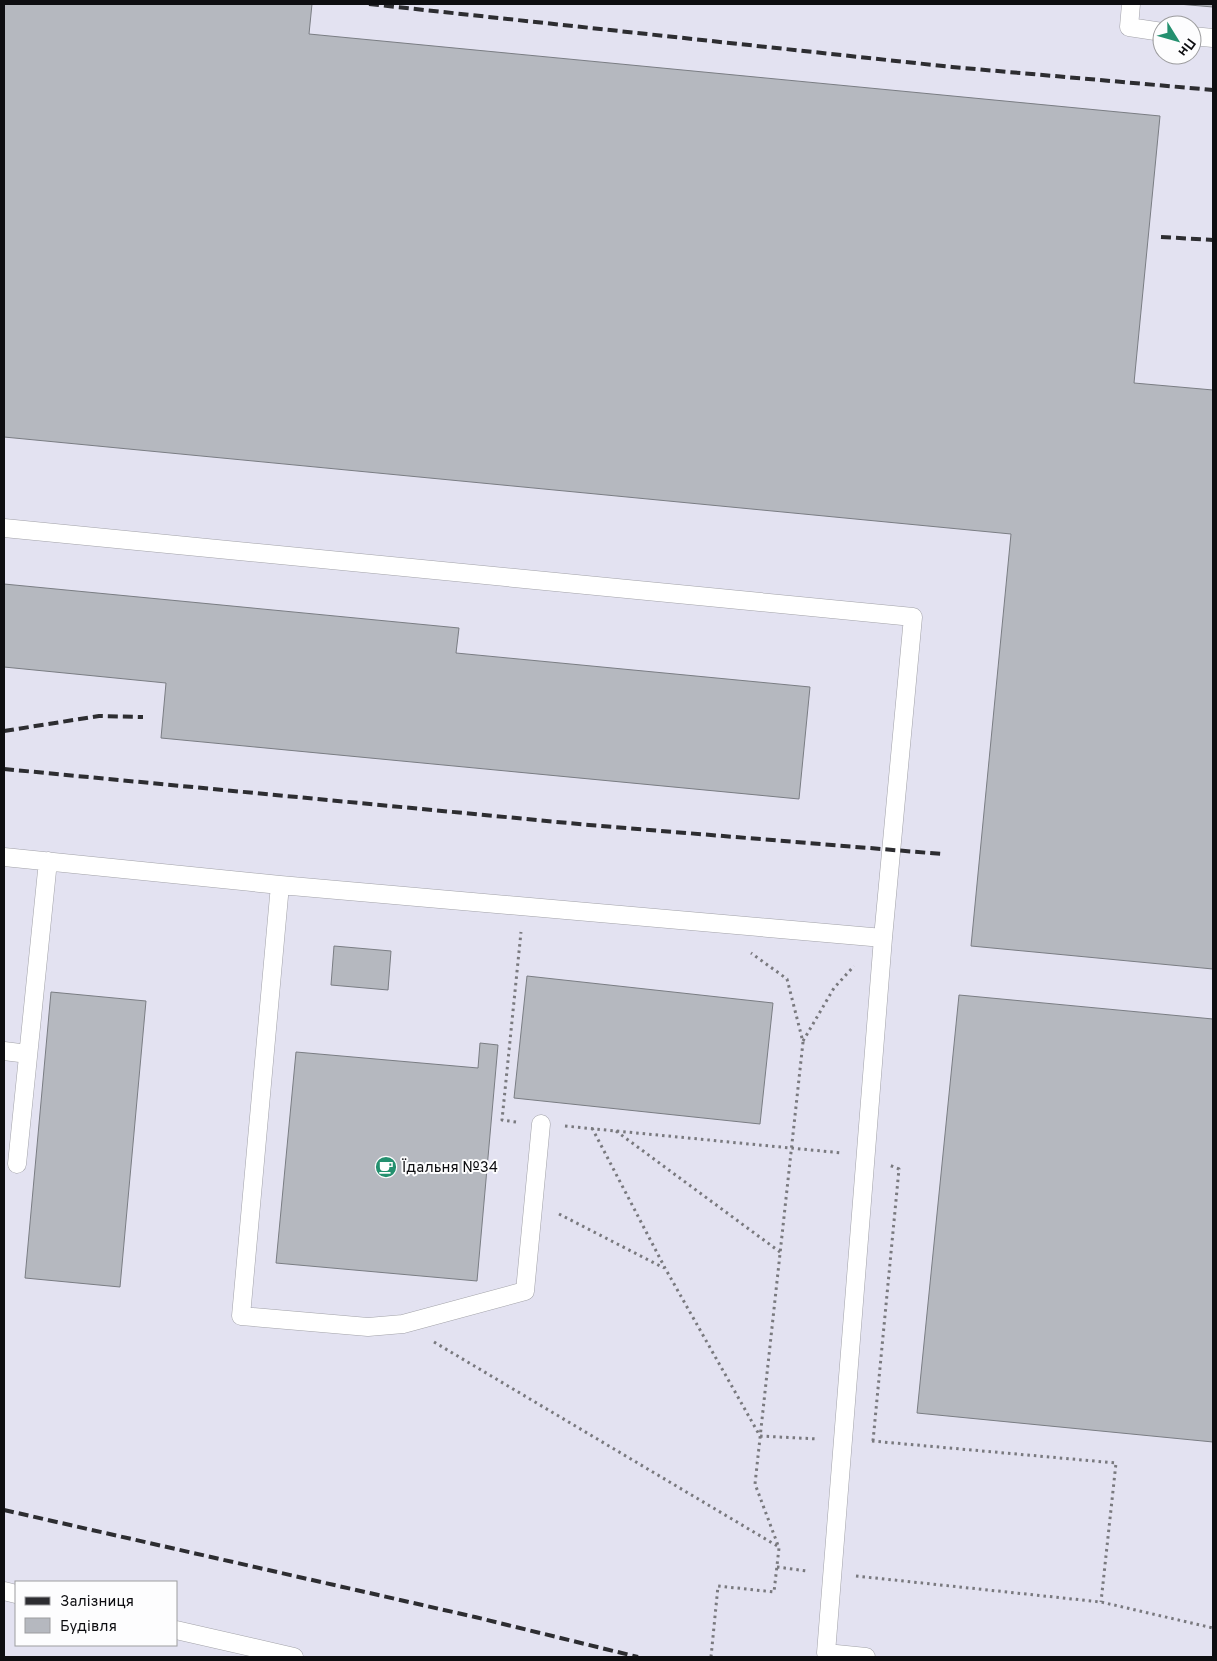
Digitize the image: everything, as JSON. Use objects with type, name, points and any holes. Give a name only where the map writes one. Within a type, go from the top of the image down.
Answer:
[{"type":"lane","points":[[1132,4],[1129,27],[1152,30]]},
{"type":"lane","points":[[4,528],[913,617],[882,938],[826,1653],[866,1657]]},
{"type":"lane","points":[[4,857],[280,885],[882,938]]},
{"type":"lane","points":[[17,1164],[48,862]]},
{"type":"lane","points":[[280,885],[241,1316],[368,1327],[404,1324],[525,1291],[541,1124]]},
{"type":"lane","points":[[4,1052],[28,1054]]},
{"type":"lane","points":[[178,1630],[294,1657]]},
{"type":"path","points":[[521,927],[502,1120],[866,1156]]},
{"type":"path","points":[[803,1042],[834,988],[882,938]]},
{"type":"path","points":[[711,1657],[718,1586],[774,1592],[779,1548],[755,1484],[803,1042],[788,979],[744,948]]},
{"type":"path","points":[[592,1128],[665,1268],[760,1436]]},
{"type":"path","points":[[616,1130],[780,1252]]},
{"type":"path","points":[[899,1169],[873,1441],[1116,1463],[1101,1602]]},
{"type":"path","points":[[533,1201],[665,1268]]},
{"type":"path","points":[[404,1324],[779,1548]]},
{"type":"path","points":[[777,1567],[1101,1602],[1213,1628]]},
{"type":"shaded area","points":[[4,4],[1213,4],[1213,1657],[4,1657]]},
{"type":"building","points":[[4,4],[312,4],[309,34],[1160,116],[1134,383],[1213,390],[1213,969],[971,946],[1011,534],[4,437]]},
{"type":"building","points":[[1178,4],[1213,4],[1213,7]]},
{"type":"building","points":[[4,584],[459,628],[456,653],[810,687],[799,799],[161,738],[166,683],[4,667]]},
{"type":"building","points":[[334,946],[391,951],[388,990],[331,985]]},
{"type":"building","points":[[527,976],[773,1003],[760,1124],[514,1098]]},
{"type":"building","points":[[51,992],[146,1001],[120,1287],[25,1278]]},
{"type":"building","points":[[959,995],[1213,1019],[1213,1442],[917,1413]]},
{"type":"building","points":[[480,1043],[498,1045],[477,1281],[276,1263],[296,1052],[478,1068]]},
{"type":"railway","points":[[369,4],[952,67],[1213,90]]},
{"type":"railway","points":[[1161,237],[1213,240]]},
{"type":"railway","points":[[4,731],[99,716],[143,717]]},
{"type":"railway","points":[[4,769],[589,825],[942,854]]},
{"type":"railway","points":[[4,1510],[475,1617],[638,1657]]},
{"type":"place","name":"Їдальня №34","points":[[386,1167]]}]
